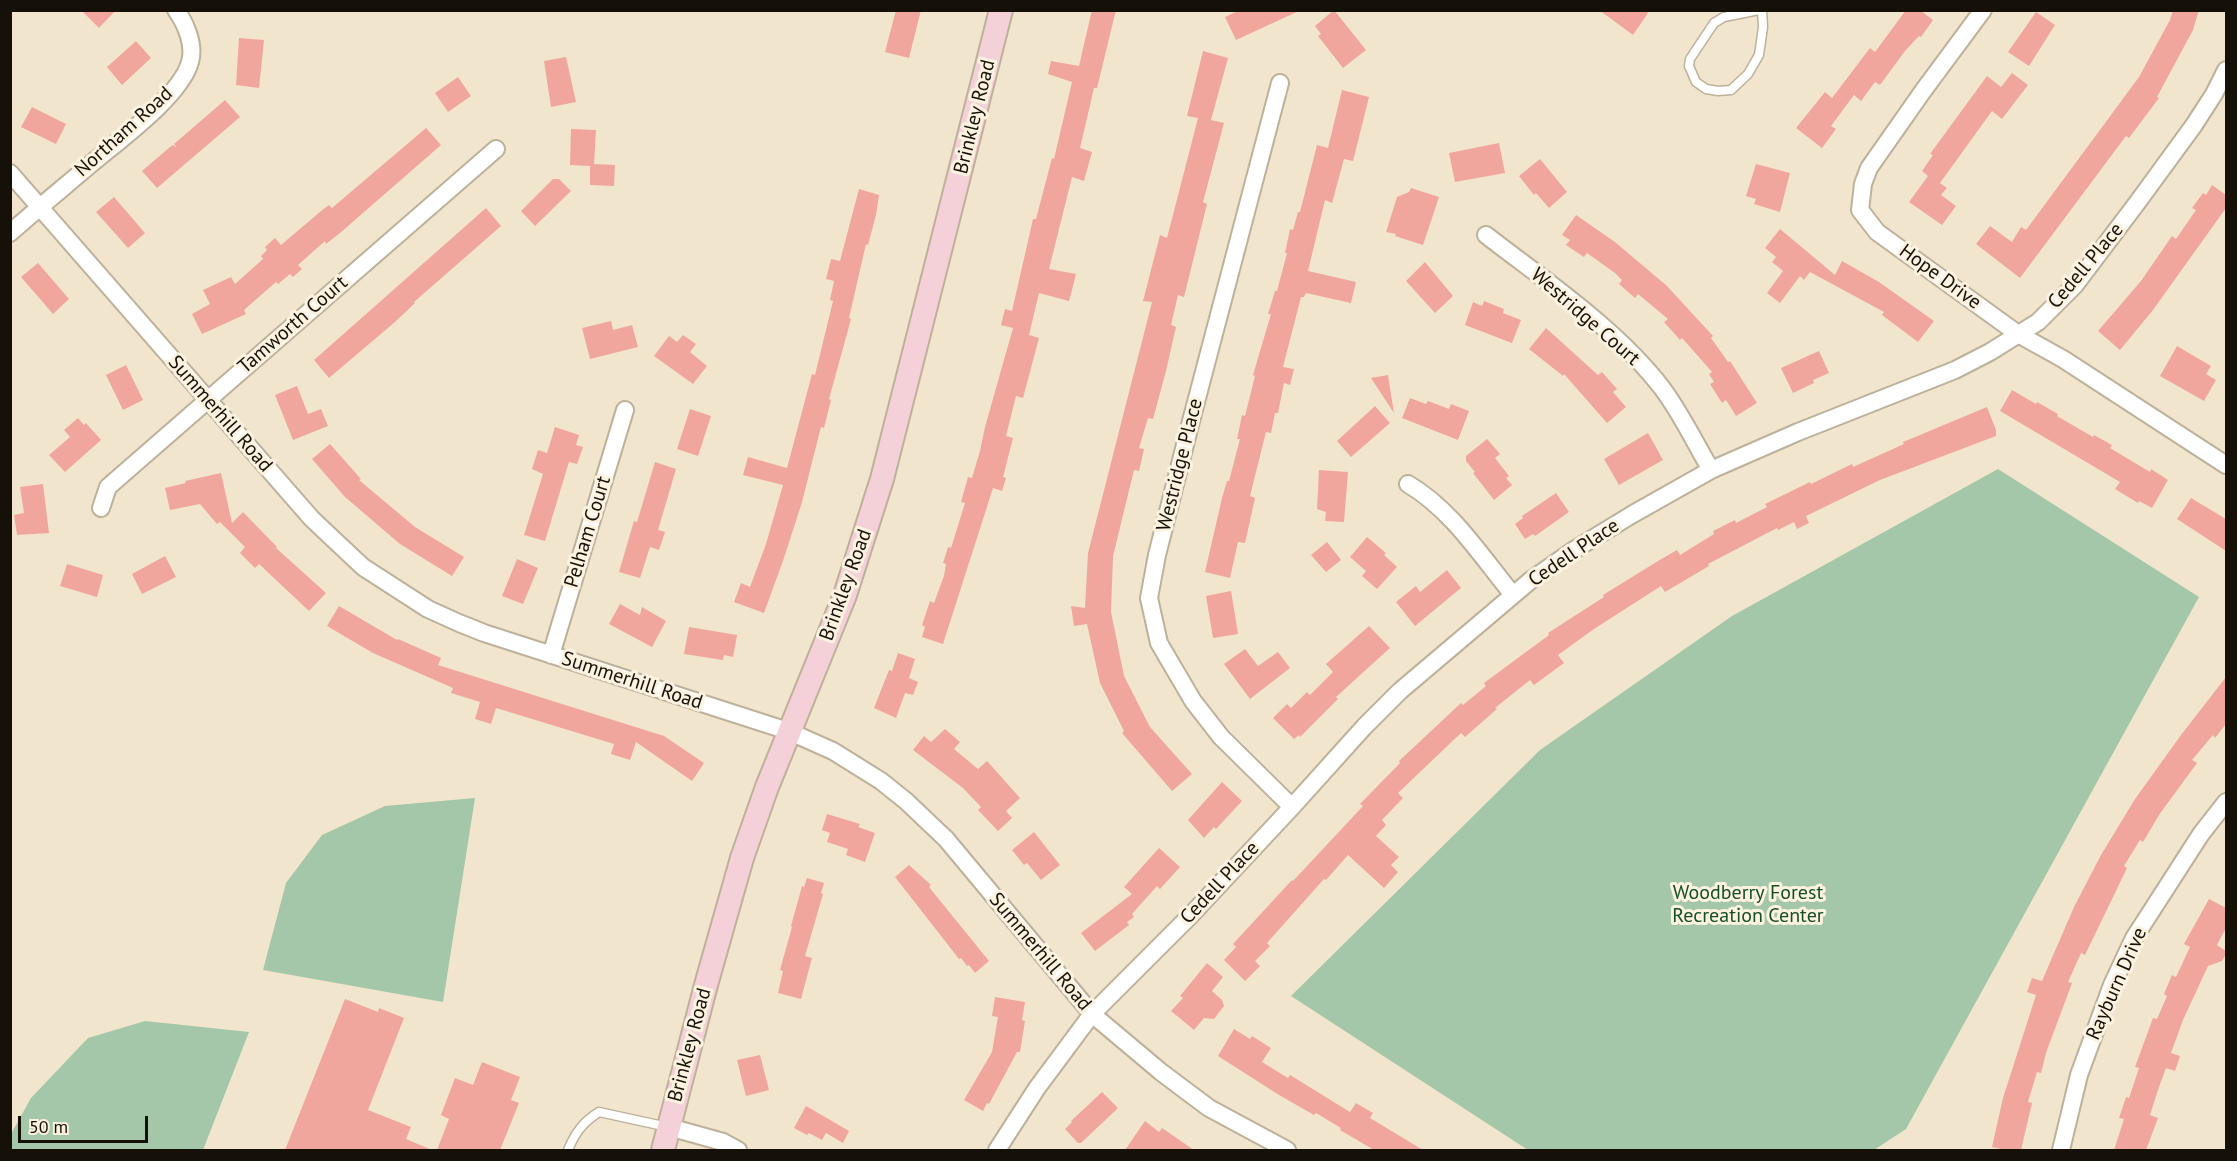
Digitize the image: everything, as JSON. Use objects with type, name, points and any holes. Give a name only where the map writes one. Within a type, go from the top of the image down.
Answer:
[{"type":"main road","name":"Brinkley Road","points":[[663,1150],[732,891],[767,787],[845,595],[882,479],[1001,10]]},
{"type":"street","name":"Northam Road","points":[[10,233],[145,118],[178,84],[188,68],[191,53],[189,35],[176,10]]},
{"type":"street","name":"Hope Drive","points":[[1983,10],[1869,168],[1863,184],[1860,210],[1877,232],[2018,334],[2063,359],[2226,465]]},
{"type":"street","name":"Cedell Place","points":[[996,1150],[1037,1088],[1092,1014],[1190,916],[1364,727],[1400,692],[1531,580],[1574,550],[1711,470],[1798,432],[1955,370],[1990,352],[2038,322],[2075,285],[2100,252],[2194,124],[2214,94],[2226,70]]},
{"type":"street","name":"Westridge Place","points":[[1280,83],[1190,425],[1157,555],[1149,598],[1159,643],[1193,701],[1221,737],[1292,807]]},
{"type":"street","name":"Tamworth Court","points":[[101,508],[108,487],[206,399],[496,149]]},
{"type":"street","name":"Summerhill Road","points":[[10,173],[312,519],[363,567],[428,609],[484,633],[789,731],[833,751],[864,770],[912,807],[952,846],[1092,1014],[1161,1072],[1209,1108],[1287,1150]]},
{"type":"street","name":"Westridge Court","points":[[1486,235],[1563,294],[1620,342],[1644,367],[1675,408],[1711,470]]},
{"type":"street","name":"Pelham Court","points":[[551,655],[625,410]]},
{"type":"street","points":[[1408,484],[1426,495],[1448,516],[1513,595]]},
{"type":"street","name":"Rayburn Drive","points":[[2061,1150],[2079,1076],[2112,985],[2134,938],[2202,834],[2226,802]]},
{"type":"street","points":[[669,1127],[723,1142],[738,1150]]},
{"type":"lane","points":[[1760,10],[1764,27],[1759,55],[1748,74],[1731,90],[1706,89],[1696,82],[1689,66],[1690,59],[1714,23],[1724,16],[1760,10]]},
{"type":"lane","points":[[568,1150],[584,1122],[599,1112],[669,1127]]},
{"type":"green space","name":"Woodberry Forest Recreation Center","points":[[1998,469],[2199,597],[1906,1129],[1874,1150],[1528,1150],[1291,996],[1540,750],[1732,616]]},
{"type":"green space","points":[[475,798],[443,1002],[263,970],[286,883],[322,835],[385,806]]},
{"type":"green space","points":[[145,1021],[249,1032],[203,1150],[11,1150],[11,1134],[31,1098],[88,1038]]},
{"type":"building","points":[[81,10],[116,10],[99,28]]},
{"type":"building","points":[[896,10],[921,10],[909,58],[885,52]]},
{"type":"building","points":[[1092,10],[1116,10],[1080,148],[1092,152],[1084,181],[1072,177],[1049,269],[1076,274],[1069,301],[1039,293],[1029,335],[1039,338],[1023,398],[1016,396],[1006,436],[1013,438],[1003,477],[1006,478],[1002,491],[993,488],[943,644],[922,637],[925,627],[922,625],[930,601],[934,603],[944,576],[946,564],[943,563],[948,547],[951,548],[965,503],[961,502],[968,477],[972,478],[980,451],[1013,328],[1001,325],[1005,309],[1012,311],[1033,219],[1036,219],[1052,158],[1054,159],[1072,82],[1048,74],[1051,61],[1079,66]]},
{"type":"building","points":[[1240,10],[1301,10],[1236,40],[1225,17]]},
{"type":"building","points":[[1334,10],[1366,50],[1343,68],[1318,36],[1321,34],[1315,26]]},
{"type":"building","points":[[1599,10],[1650,10],[1633,35]]},
{"type":"building","points":[[1906,10],[1920,10],[1933,20],[1921,37],[1919,36],[1905,51],[1880,85],[1875,82],[1861,101],[1854,95],[1831,126],[1836,129],[1822,148],[1796,128],[1825,92],[1832,98],[1870,48],[1875,52]]},
{"type":"building","points":[[2173,10],[2199,10],[2193,30],[2157,97],[2159,98],[2129,138],[2126,136],[2020,278],[1976,244],[1990,226],[2012,242],[2021,227],[2026,230],[2139,77],[2170,20]]},
{"type":"building","points":[[2036,12],[2055,25],[2029,66],[2008,52]]},
{"type":"building","points":[[239,38],[264,40],[259,88],[236,85]]},
{"type":"building","points":[[136,41],[151,58],[122,85],[107,67]]},
{"type":"building","points":[[1203,51],[1228,58],[1211,120],[1224,123],[1203,202],[1207,204],[1184,297],[1178,295],[1171,325],[1176,327],[1166,371],[1153,419],[1148,418],[1139,448],[1144,449],[1139,471],[1134,470],[1113,556],[1111,612],[1124,676],[1150,727],[1192,774],[1172,791],[1122,733],[1124,731],[1100,683],[1087,624],[1074,626],[1071,606],[1085,608],[1088,553],[1152,302],[1143,301],[1160,235],[1167,238],[1198,118],[1187,116]]},
{"type":"building","points":[[566,57],[576,102],[551,107],[544,61]]},
{"type":"building","points":[[2012,73],[2028,85],[2002,119],[1992,111],[1940,183],[1947,188],[1941,195],[1956,206],[1942,225],[1909,202],[1928,176],[1922,171],[1933,155],[1930,154],[1987,76],[2001,87]]},
{"type":"building","points":[[458,77],[471,96],[448,112],[435,93]]},
{"type":"building","points":[[1342,90],[1369,97],[1353,161],[1344,159],[1332,203],[1325,200],[1308,271],[1356,282],[1351,303],[1306,293],[1304,297],[1301,297],[1283,367],[1294,369],[1290,385],[1284,383],[1271,433],[1266,432],[1250,496],[1255,498],[1245,543],[1238,542],[1230,578],[1205,572],[1222,498],[1240,439],[1237,439],[1242,415],[1245,416],[1255,376],[1253,375],[1271,314],[1268,314],[1287,253],[1285,253],[1290,229],[1293,230],[1298,212],[1300,212],[1317,145],[1328,148]]},
{"type":"building","points":[[225,100],[240,117],[157,188],[142,171],[173,145],[177,148],[174,144]]},
{"type":"building","points":[[32,107],[66,124],[56,144],[21,127]]},
{"type":"building","points":[[426,128],[441,145],[340,233],[326,244],[325,241],[298,265],[302,269],[293,277],[290,274],[278,284],[276,282],[244,310],[246,314],[202,334],[192,314],[210,304],[203,290],[231,277],[235,284],[263,259],[261,256],[267,250],[265,247],[275,238],[281,245],[329,205],[332,208]]},
{"type":"building","points":[[571,129],[596,130],[594,164],[615,165],[614,186],[590,185],[590,166],[570,165]]},
{"type":"building","points":[[1499,143],[1505,173],[1455,182],[1449,153]]},
{"type":"building","points":[[1540,159],[1567,192],[1549,208],[1536,193],[1534,195],[1519,176]]},
{"type":"building","points":[[1756,164],[1790,173],[1780,212],[1754,204],[1756,199],[1746,196]]},
{"type":"building","points":[[553,179],[559,179],[571,191],[535,226],[521,211]]},
{"type":"building","points":[[2212,185],[2226,195],[2226,208],[2153,310],[2120,350],[2098,331],[2141,281],[2172,236],[2176,239],[2196,210],[2192,208],[2203,193],[2206,195]]},
{"type":"building","points":[[1411,188],[1439,197],[1423,245],[1386,232],[1397,197],[1409,192]]},
{"type":"building","points":[[859,189],[879,195],[876,215],[868,245],[866,244],[849,318],[851,319],[829,399],[831,400],[824,428],[821,427],[802,502],[764,613],[734,602],[741,583],[750,587],[766,544],[783,485],[743,475],[748,457],[787,468],[812,374],[815,375],[833,301],[830,300],[834,281],[826,279],[831,259],[840,261]]},
{"type":"building","points":[[114,197],[145,233],[128,248],[96,212]]},
{"type":"building","points":[[486,208],[501,226],[329,378],[314,360]]},
{"type":"building","points":[[1576,215],[1615,242],[1667,286],[1713,336],[1711,338],[1728,362],[1730,361],[1757,403],[1736,416],[1726,400],[1722,403],[1710,384],[1714,382],[1709,374],[1712,372],[1682,338],[1680,340],[1664,322],[1668,319],[1638,294],[1635,298],[1619,284],[1622,280],[1615,273],[1587,253],[1584,257],[1566,245],[1570,240],[1562,235]]},
{"type":"building","points":[[1780,229],[1835,275],[1842,261],[1879,282],[1934,321],[1918,342],[1882,315],[1884,312],[1810,272],[1804,280],[1800,276],[1780,303],[1767,293],[1783,271],[1772,262],[1776,257],[1765,248]]},
{"type":"building","points":[[1425,262],[1453,296],[1435,313],[1406,281]]},
{"type":"building","points":[[38,263],[69,299],[53,314],[21,277]]},
{"type":"building","points":[[1484,301],[1504,309],[1503,313],[1521,320],[1512,343],[1465,325],[1473,302],[1482,306]]},
{"type":"building","points":[[611,321],[613,330],[632,325],[638,347],[590,359],[582,328]]},
{"type":"building","points":[[1546,328],[1598,375],[1602,372],[1617,389],[1613,392],[1626,407],[1607,423],[1564,374],[1563,376],[1529,349]]},
{"type":"building","points":[[683,335],[696,344],[690,352],[707,366],[693,384],[654,356],[669,336],[677,342]]},
{"type":"building","points":[[2177,346],[2211,366],[2206,374],[2216,380],[2204,401],[2160,376]]},
{"type":"building","points":[[1819,351],[1829,373],[1793,393],[1781,368]]},
{"type":"building","points":[[126,365],[143,400],[123,410],[106,375]]},
{"type":"building","points":[[1388,375],[1394,413],[1371,378]]},
{"type":"building","points":[[297,386],[308,414],[321,409],[328,426],[293,440],[275,395]]},
{"type":"building","points":[[2012,390],[2058,414],[2057,416],[2093,437],[2094,435],[2112,445],[2110,448],[2168,480],[2152,508],[2139,501],[2138,503],[2115,489],[2120,482],[2000,411]]},
{"type":"building","points":[[1410,398],[1426,404],[1428,401],[1449,409],[1451,404],[1469,411],[1458,440],[1402,418]]},
{"type":"building","points":[[1375,406],[1390,423],[1351,457],[1337,441]]},
{"type":"building","points":[[1987,407],[1996,436],[1880,480],[1806,516],[1809,523],[1797,529],[1794,522],[1778,530],[1777,528],[1708,564],[1709,566],[1665,592],[1661,586],[1558,655],[1564,663],[1534,685],[1530,680],[1495,708],[1497,709],[1465,737],[1461,733],[1398,793],[1403,798],[1382,820],[1386,825],[1376,836],[1399,857],[1391,865],[1398,872],[1384,888],[1348,855],[1267,943],[1270,946],[1255,961],[1260,966],[1245,981],[1224,960],[1236,947],[1233,944],[1363,806],[1360,804],[1400,763],[1399,761],[1461,703],[1463,705],[1486,686],[1484,683],[1549,635],[1548,633],[1658,561],[1677,550],[1680,555],[1714,534],[1713,531],[1735,520],[1736,523],[1767,507],[1765,504],[1810,482],[1811,484],[1852,464],[1853,467],[1904,444],[1903,442]]},
{"type":"building","points":[[690,409],[711,416],[698,456],[677,449]]},
{"type":"building","points":[[78,418],[84,425],[86,423],[101,440],[65,472],[49,455],[70,437],[64,430]]},
{"type":"building","points":[[555,427],[579,435],[576,445],[583,447],[577,464],[569,462],[545,541],[524,535],[543,474],[532,469],[538,450],[547,453]]},
{"type":"building","points":[[1648,433],[1663,460],[1619,485],[1604,459]]},
{"type":"building","points":[[1487,439],[1500,454],[1495,458],[1509,476],[1506,478],[1512,485],[1494,500],[1466,461],[1466,456]]},
{"type":"building","points":[[330,444],[361,479],[359,480],[415,527],[464,557],[452,576],[400,544],[345,497],[312,459]]},
{"type":"building","points":[[655,462],[676,469],[658,530],[665,532],[659,550],[650,547],[640,578],[619,572]]},
{"type":"building","points":[[1319,470],[1348,472],[1344,522],[1325,521],[1326,512],[1317,509]]},
{"type":"building","points":[[221,473],[232,523],[243,512],[276,548],[326,593],[309,611],[259,564],[255,568],[240,553],[245,547],[220,522],[217,524],[200,504],[170,510],[165,488]]},
{"type":"building","points":[[43,484],[49,533],[17,535],[14,515],[24,513],[20,487]]},
{"type":"building","points":[[1556,493],[1569,512],[1535,536],[1533,534],[1525,539],[1515,524],[1523,518],[1522,516]]},
{"type":"building","points":[[2191,498],[2226,519],[2226,551],[2177,519]]},
{"type":"building","points":[[1367,537],[1386,553],[1384,555],[1397,567],[1377,589],[1362,576],[1366,571],[1350,557]]},
{"type":"building","points":[[1327,542],[1341,560],[1326,572],[1311,555]]},
{"type":"building","points":[[165,556],[176,577],[142,594],[132,574]]},
{"type":"building","points":[[517,559],[538,568],[523,604],[502,596]]},
{"type":"building","points":[[67,564],[103,575],[97,597],[60,586]]},
{"type":"building","points":[[1447,570],[1461,588],[1415,626],[1396,602],[1416,586],[1420,592]]},
{"type":"building","points":[[1231,591],[1238,634],[1213,638],[1206,596]]},
{"type":"building","points":[[620,604],[640,615],[642,607],[666,621],[652,647],[609,624]]},
{"type":"building","points":[[339,606],[397,640],[441,658],[438,665],[664,736],[704,763],[692,781],[636,742],[630,760],[611,754],[614,744],[496,708],[491,724],[475,719],[480,702],[451,693],[453,688],[373,653],[327,626]]},
{"type":"building","points":[[1369,626],[1390,648],[1336,697],[1338,699],[1300,737],[1299,735],[1294,739],[1273,718],[1287,704],[1291,708],[1307,692],[1310,695],[1333,672],[1326,664]]},
{"type":"building","points":[[689,627],[737,635],[733,657],[724,655],[723,660],[684,654]]},
{"type":"building","points":[[1245,649],[1258,666],[1278,652],[1290,668],[1250,699],[1224,664]]},
{"type":"building","points":[[898,653],[915,659],[909,678],[918,682],[913,695],[905,693],[896,718],[874,708]]},
{"type":"building","points":[[2226,677],[2226,724],[2215,738],[2213,735],[2192,760],[2197,763],[2159,815],[2143,842],[2140,840],[2124,866],[2127,868],[2085,955],[2081,953],[2068,982],[2072,983],[2041,1073],[2037,1072],[2028,1102],[2032,1103],[2021,1150],[1992,1147],[2003,1098],[2036,995],[2027,992],[2032,978],[2042,981],[2074,907],[2101,855],[2135,799]]},
{"type":"building","points":[[945,729],[960,742],[954,749],[978,769],[987,761],[1020,798],[1006,811],[1012,818],[998,831],[978,810],[981,807],[963,788],[913,750],[924,736],[931,742]]},
{"type":"building","points":[[1222,782],[1242,801],[1216,829],[1214,827],[1204,838],[1188,820]]},
{"type":"building","points":[[827,814],[860,824],[858,827],[875,833],[865,862],[846,855],[848,849],[827,842],[830,833],[822,830]]},
{"type":"building","points":[[1034,832],[1060,865],[1041,880],[1012,850]]},
{"type":"building","points":[[1159,848],[1180,867],[1160,889],[1157,886],[1132,914],[1134,917],[1127,922],[1129,925],[1095,951],[1081,933],[1132,894],[1124,887]]},
{"type":"building","points":[[909,865],[931,885],[929,887],[989,961],[975,973],[961,958],[959,959],[895,877]]},
{"type":"building","points":[[807,878],[824,883],[821,893],[823,894],[805,956],[812,958],[801,999],[778,993],[783,971],[780,970],[791,926],[802,886],[804,887]]},
{"type":"building","points":[[2209,899],[2226,908],[2226,928],[2217,945],[2226,951],[2226,954],[2222,961],[2208,966],[2183,1020],[2171,1053],[2180,1056],[2175,1071],[2166,1068],[2159,1087],[2150,1115],[2158,1118],[2146,1150],[2114,1150],[2124,1119],[2119,1118],[2126,1097],[2129,1098],[2139,1068],[2135,1067],[2153,1018],[2157,1019],[2167,996],[2164,994],[2172,975],[2176,977],[2190,947],[2184,944]]},
{"type":"building","points":[[1207,963],[1223,977],[1212,991],[1222,1000],[1224,1006],[1214,1019],[1204,1018],[1194,1030],[1171,1011]]},
{"type":"building","points":[[995,997],[1025,1002],[1022,1020],[1025,1021],[1020,1052],[1017,1052],[983,1111],[964,1100],[992,1052],[998,1017],[992,1016]]},
{"type":"building","points":[[345,999],[378,1012],[379,1008],[404,1018],[368,1110],[411,1127],[406,1139],[432,1150],[285,1150]]},
{"type":"building","points":[[1234,1029],[1250,1039],[1252,1036],[1271,1048],[1262,1062],[1288,1078],[1290,1075],[1350,1112],[1356,1103],[1373,1113],[1370,1118],[1423,1150],[1374,1150],[1316,1113],[1314,1115],[1279,1095],[1218,1056]]},
{"type":"building","points":[[760,1055],[769,1090],[746,1096],[737,1060]]},
{"type":"building","points":[[482,1062],[520,1077],[511,1100],[519,1103],[500,1150],[437,1150],[449,1119],[441,1115],[455,1078],[473,1085]]},
{"type":"building","points":[[1102,1092],[1118,1108],[1081,1143],[1078,1143],[1065,1129]]},
{"type":"building","points":[[806,1106],[849,1131],[843,1143],[826,1133],[822,1140],[794,1128]]},
{"type":"building","points":[[1145,1121],[1159,1132],[1162,1128],[1194,1150],[1125,1150]]}]
